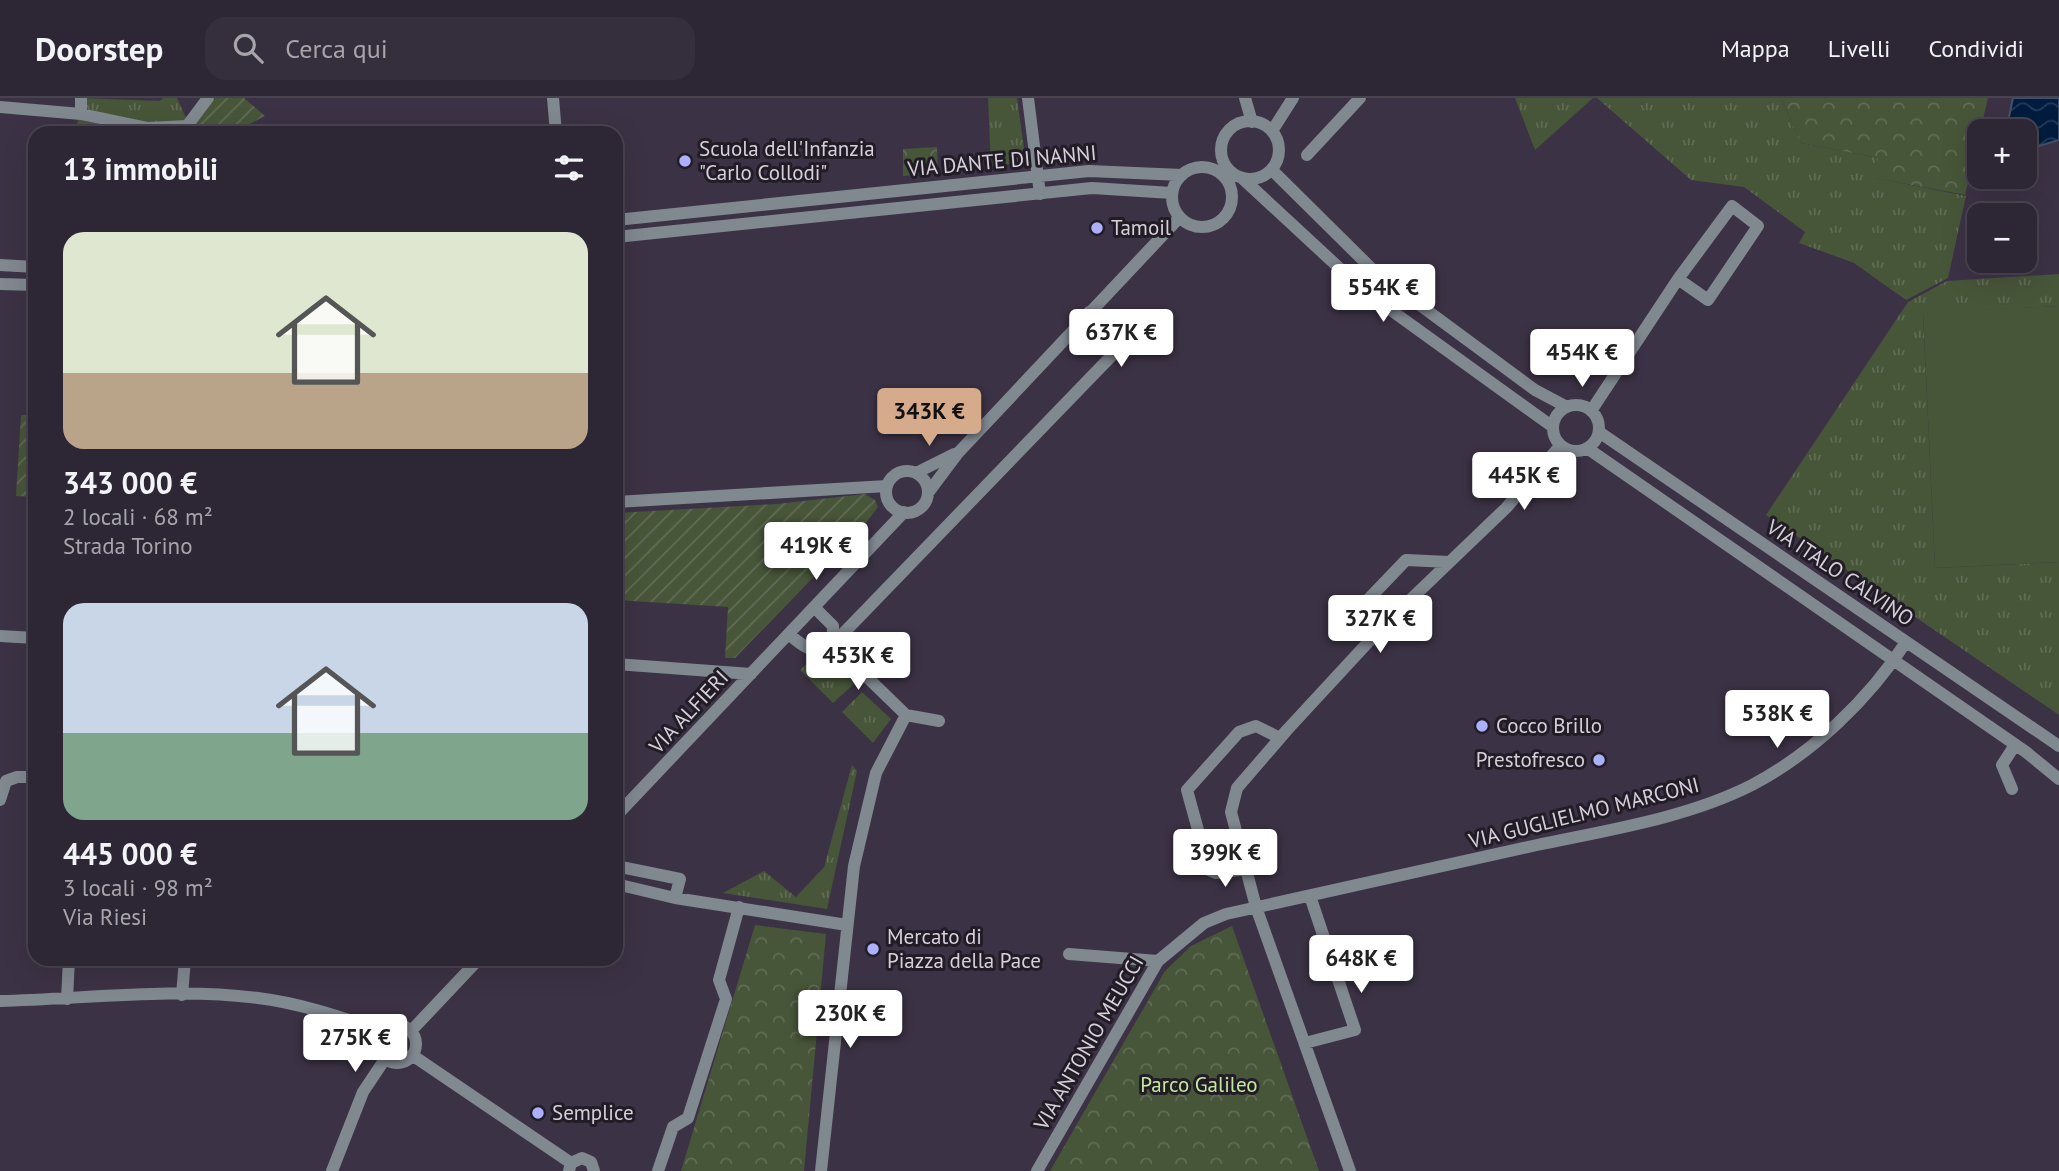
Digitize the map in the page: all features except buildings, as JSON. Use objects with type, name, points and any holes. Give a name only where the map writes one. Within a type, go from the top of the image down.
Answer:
[{"type":"street","points":[[80,114],[81,98]]},
{"type":"street","points":[[187,126],[208,98]]},
{"type":"street","points":[[553,98],[555,126]]},
{"type":"street","points":[[1028,98],[1041,194]]},
{"type":"street","points":[[1245,98],[1252,122]]},
{"type":"street","points":[[1272,131],[1293,98]]},
{"type":"street","points":[[1307,155],[1360,98]]},
{"type":"street","points":[[0,107],[80,114],[138,126]]},
{"type":"street","points":[[1231,189],[1242,178],[1256,178],[1272,170],[1279,151],[1272,131],[1252,122],[1240,124],[1229,131],[1224,141],[1223,159],[1229,169],[1242,178],[1363,290],[1553,427],[1560,446],[1506,508],[1373,638],[1280,738],[1237,788],[1232,799],[1231,811],[1256,907],[1350,1171]]},
{"type":"street","points":[[1212,169],[1223,159]]},
{"type":"street","points":[[1197,167],[1212,169],[1224,176],[1231,189],[1230,208],[1214,224],[1194,225],[1180,218],[1174,208],[1172,193],[1182,175],[1197,167]]},
{"type":"street","points":[[1272,170],[1375,272],[1535,390],[1567,407]]},
{"type":"street","name":"VIA DANTE DI NANNI","points":[[623,219],[1038,175],[1089,171],[1182,175]]},
{"type":"street","name":"VIA DANTE DI NANNI","points":[[623,236],[1093,188],[1172,193]]},
{"type":"street","points":[[1591,411],[1678,279],[1732,206],[1758,226],[1708,300],[1678,279]]},
{"type":"street","points":[[887,485],[888,501],[904,512],[920,508],[958,453],[1180,218]]},
{"type":"street","points":[[0,265],[28,267]]},
{"type":"street","points":[[0,284],[28,285]]},
{"type":"street","points":[[789,634],[806,648],[825,649],[833,644],[1123,344],[1089,312]]},
{"type":"street","points":[[1553,427],[1557,415],[1567,407],[1576,405],[1591,411],[1597,419],[1599,432],[1596,440],[1587,449]]},
{"type":"street","name":"VIA ITALO CALVINO","points":[[1599,432],[2059,746]]},
{"type":"street","name":"VIA ITALO CALVINO","points":[[1560,446],[1578,452],[1587,449],[2015,745],[2059,779]]},
{"type":"street","points":[[623,502],[887,485],[899,473],[916,473],[958,453]]},
{"type":"street","points":[[916,473],[924,480],[928,493]]},
{"type":"street","name":"VIA ALFIERI","points":[[623,809],[904,512]]},
{"type":"street","points":[[1373,638],[1360,608],[1406,560],[1449,562]]},
{"type":"street","points":[[814,607],[834,626],[833,644],[906,715],[939,721]]},
{"type":"street","points":[[0,636],[28,638]]},
{"type":"street","name":"VIA GUGLIELMO MARCONI","points":[[1256,907],[1629,824],[1737,792],[1780,768],[1824,734],[1879,681],[1906,642]]},
{"type":"street","points":[[623,665],[751,674]]},
{"type":"street","points":[[821,1171],[847,925],[868,799],[878,767],[906,715]]},
{"type":"street","points":[[1247,869],[1216,873],[1209,870],[1187,790],[1239,732],[1256,726],[1280,738]]},
{"type":"street","points":[[2012,789],[2002,765],[2015,745]]},
{"type":"street","points":[[0,800],[0,792],[6,781],[17,777],[28,778]]},
{"type":"street","points":[[623,867],[680,879],[676,898]]},
{"type":"street","points":[[623,886],[676,898],[847,925]]},
{"type":"street","points":[[1305,1043],[1355,1030],[1310,896]]},
{"type":"street","points":[[658,1171],[673,1126],[688,1118],[726,999],[719,980],[739,907]]},
{"type":"street","name":"VIA ANTONIO MEUCCI","points":[[1037,1171],[1158,961],[1204,923],[1256,907]]},
{"type":"street","points":[[1069,954],[1158,961]]},
{"type":"street","points":[[67,999],[69,966]]},
{"type":"street","points":[[182,995],[185,966]]},
{"type":"street","points":[[411,1031],[472,966]]},
{"type":"street","points":[[0,1001],[182,995],[259,998],[383,1031],[395,1025],[411,1031],[416,1041],[412,1055],[398,1063],[385,1059],[378,1044],[383,1031]]},
{"type":"street","points":[[412,1055],[570,1167],[587,1159],[595,1170]]},
{"type":"street","points":[[332,1171],[363,1092],[385,1059]]},
{"type":"green space","points":[[81,98],[160,101],[163,98],[177,98],[190,126],[77,126]]},
{"type":"green space","points":[[215,98],[244,98],[265,116],[246,126],[194,126]]},
{"type":"green space","points":[[988,98],[1017,98],[1026,162],[991,166]]},
{"type":"green space","points":[[1515,98],[1593,98],[1535,150]]},
{"type":"green space","points":[[1597,98],[1781,98],[1801,143],[1878,158],[1876,178],[1966,196],[1948,278],[1906,300],[1854,263],[1799,243],[1805,232],[1744,187],[1691,180]]},
{"type":"green space","points":[[1781,98],[1988,98],[1983,119],[1967,119],[1965,195],[1875,178],[1878,158],[1801,143]]},
{"type":"green space","points":[[937,147],[938,173],[903,176],[903,149]]},
{"type":"green space","points":[[2059,274],[2059,306],[1923,313],[1935,568],[2059,562],[2059,715],[1766,515],[1908,302],[1947,281]]},
{"type":"green space","points":[[2059,306],[2059,562],[1935,568],[1923,312]]},
{"type":"green space","points":[[21,415],[28,415],[28,497],[16,496]]},
{"type":"green space","points":[[865,494],[875,500],[878,507],[865,524],[735,658],[725,658],[728,607],[623,600],[623,513],[777,504]]},
{"type":"green space","points":[[827,656],[855,683],[833,703],[800,670],[811,659]]},
{"type":"green space","points":[[862,692],[891,719],[873,743],[842,712]]},
{"type":"green space","points":[[852,765],[857,771],[827,909],[723,893],[764,871],[796,897],[824,867]]},
{"type":"green space","points":[[755,925],[826,934],[804,1171],[681,1171]]},
{"type":"green space","name":"Parco Galileo","points":[[1232,926],[1319,1171],[1050,1171],[1165,971],[1191,946]]},
{"type":"water","points":[[2013,98],[2059,98],[2059,140],[2037,146],[2037,119],[2009,119]]},
{"type":"place","name":"Scuola dell'Infanzia \"Carlo Collodi\"","points":[[685,161]]},
{"type":"place","name":"Tamoil","points":[[1097,228]]},
{"type":"place","name":"Cocco Brillo","points":[[1482,726]]},
{"type":"place","name":"Prestofresco","points":[[1599,760]]},
{"type":"place","name":"Mercato di Piazza della Pace","points":[[873,949]]},
{"type":"place","name":"Semplice","points":[[538,1113]]}]
